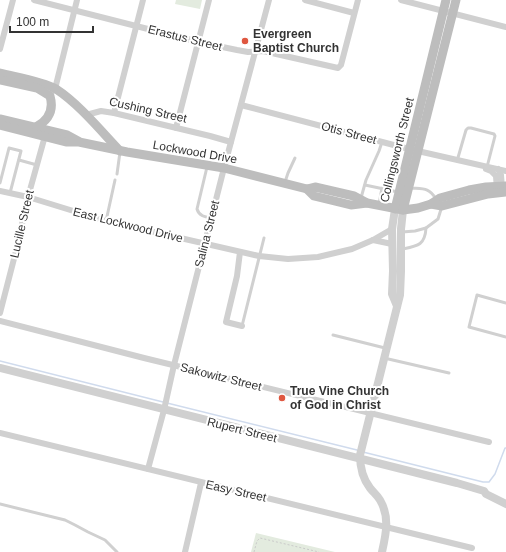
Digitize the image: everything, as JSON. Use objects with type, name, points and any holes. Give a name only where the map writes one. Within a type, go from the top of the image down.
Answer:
[{"type":"main road","name":"Collingsworth Street","points":[[446,0],[448,12]]},
{"type":"main road","name":"Collingsworth Street","points":[[399,209],[398,192],[413,150],[448,12],[456,0]]},
{"type":"main road","points":[[0,73],[39,83],[52,92],[75,104],[120,151]]},
{"type":"main road","points":[[0,80],[52,92]]},
{"type":"main road","points":[[36,127],[43,123],[50,114],[52,92]]},
{"type":"main road","name":"Lockwood Drive","points":[[0,119],[67,135],[79,142]]},
{"type":"main road","name":"Lockwood Drive","points":[[0,125],[66,142],[79,142],[120,151],[224,168],[307,189],[314,196],[351,205],[364,202],[399,209],[418,208],[501,189]]},
{"type":"main road","name":"Collingsworth Street","points":[[399,209],[409,187],[413,150]]},
{"type":"street","points":[[0,49],[13,0]]},
{"type":"street","name":"Erastus Street","points":[[34,0],[237,50],[248,52],[263,51],[338,68],[341,66],[354,13]]},
{"type":"street","points":[[52,92],[77,0]]},
{"type":"street","points":[[114,114],[143,0]]},
{"type":"street","points":[[176,128],[209,0]]},
{"type":"street","name":"Salina Street","points":[[148,469],[211,218],[269,0]]},
{"type":"street","points":[[305,0],[354,13],[358,0]]},
{"type":"street","points":[[401,0],[506,27]]},
{"type":"street","name":"Otis Street","points":[[241,105],[413,150],[506,172]]},
{"type":"street","name":"Cushing Street","points":[[86,116],[101,111],[231,142]]},
{"type":"street","name":"Lucille Street","points":[[0,313],[28,197],[45,136]]},
{"type":"street","name":"Otis Street","points":[[484,167],[496,176],[501,189]]},
{"type":"street","points":[[498,169],[501,175],[501,189]]},
{"type":"street","name":"East Lockwood Drive","points":[[0,191],[28,197],[106,221],[259,256],[288,259],[318,257],[352,249],[374,240],[392,229]]},
{"type":"street","name":"Collingsworth Street","points":[[397,306],[392,294],[392,229],[399,209]]},
{"type":"street","name":"Collingsworth Street","points":[[382,552],[387,527],[386,514],[380,500],[368,487],[362,473],[361,454],[400,295],[401,232],[399,209]]},
{"type":"street","points":[[374,240],[392,244]]},
{"type":"street","points":[[240,252],[237,276],[226,322],[242,326]]},
{"type":"street","name":"Sakowitz Street","points":[[0,321],[489,442]]},
{"type":"street","name":"Rupert Street","points":[[0,368],[361,454],[484,491],[486,494],[506,504]]},
{"type":"street","name":"Easy Street","points":[[0,433],[472,548]]},
{"type":"street","points":[[184,552],[201,483]]},
{"type":"lane","points":[[458,161],[466,130],[470,128],[492,133],[495,136],[484,167]]},
{"type":"lane","points":[[364,202],[366,180],[382,142]]},
{"type":"lane","points":[[0,183],[9,148],[21,151],[10,193]]},
{"type":"lane","points":[[117,174],[120,151]]},
{"type":"lane","points":[[284,183],[296,158]]},
{"type":"lane","points":[[19,160],[37,165]]},
{"type":"lane","points":[[208,165],[197,209],[201,216],[211,218]]},
{"type":"lane","points":[[106,221],[115,180]]},
{"type":"lane","points":[[365,185],[398,192]]},
{"type":"lane","points":[[401,232],[415,231],[426,228],[438,218],[436,203],[432,193],[427,190],[409,187]]},
{"type":"lane","points":[[379,206],[382,188]]},
{"type":"lane","points":[[401,250],[421,243],[425,238],[426,228]]},
{"type":"lane","points":[[242,326],[264,238]]},
{"type":"lane","points":[[506,303],[477,295],[469,327],[506,337]]},
{"type":"lane","points":[[333,335],[387,348]]},
{"type":"lane","points":[[384,358],[449,373]]},
{"type":"lane","points":[[0,504],[65,520],[105,540],[117,552]]},
{"type":"path","points":[[254,552],[257,541],[260,538],[319,552]]},
{"type":"shaded area","points":[[176,0],[202,0],[200,9],[175,4]]},
{"type":"shaded area","points":[[256,533],[335,552],[251,552]]},
{"type":"waterway","points":[[0,361],[163,402]]},
{"type":"waterway","points":[[167,403],[357,450]]},
{"type":"waterway","points":[[363,452],[483,482],[489,482],[495,474],[506,448]]},
{"type":"place","name":"Evergreen Baptist Church","points":[[245,41]]},
{"type":"place","name":"True Vine Church of God in Christ","points":[[282,398]]}]
